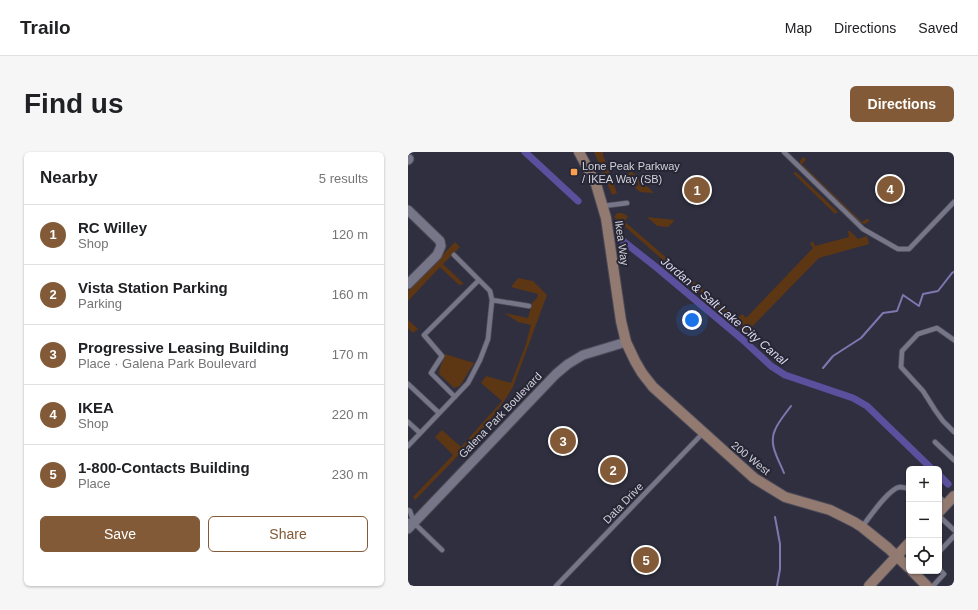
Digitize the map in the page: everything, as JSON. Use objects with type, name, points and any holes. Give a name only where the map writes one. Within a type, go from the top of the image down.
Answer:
[{"type":"main road","name":"Ikea Way","points":[[579,152],[585,157],[596,184],[606,218],[621,321],[626,342]]},
{"type":"main road","name":"200 West","points":[[626,342],[642,373],[653,386],[754,478],[785,497],[830,510],[862,527],[906,565]]},
{"type":"main road","points":[[869,586],[906,546]]},
{"type":"main road","points":[[915,574],[927,586]]},
{"type":"street","points":[[408,210],[440,241],[441,246],[440,251],[408,284]]},
{"type":"street","name":"Galena Park Boulevard","points":[[410,524],[556,374],[568,364],[583,355],[626,342]]},
{"type":"lane","points":[[784,152],[863,229],[898,249],[908,249],[954,202]]},
{"type":"lane","points":[[602,206],[627,203]]},
{"type":"lane","points":[[408,446],[468,383],[480,360],[488,339],[492,300],[490,291],[454,255]]},
{"type":"lane","points":[[455,397],[431,373],[442,356],[424,336],[479,280]]},
{"type":"lane","points":[[492,300],[529,306]]},
{"type":"lane","points":[[954,340],[937,328],[918,334],[902,351],[901,367],[923,391],[934,410],[954,432]]},
{"type":"lane","points":[[408,384],[439,413]]},
{"type":"lane","points":[[408,422],[420,433]]},
{"type":"lane","name":"Data Drive","points":[[556,586],[703,433]]},
{"type":"lane","points":[[935,442],[954,460]]},
{"type":"lane","points":[[862,527],[892,490],[900,487],[906,488]]},
{"type":"lane","points":[[408,510],[410,512],[410,524],[442,550]]},
{"type":"lane","points":[[942,519],[954,530]]},
{"type":"lane","points":[[942,549],[954,536]]},
{"type":"lane","points":[[933,586],[943,575],[942,572]]},
{"type":"shaded area","points":[[594,152],[603,152],[617,193],[612,195]]},
{"type":"shaded area","points":[[803,157],[806,160],[802,164],[862,222],[867,219],[869,219],[869,221],[865,224],[861,223],[800,164]]},
{"type":"shaded area","points":[[631,171],[654,193],[640,192],[635,188],[639,184],[628,174]]},
{"type":"shaded area","points":[[795,172],[838,212],[835,214],[793,173]]},
{"type":"shaded area","points":[[617,213],[627,216],[628,217],[624,221],[737,319],[742,314],[746,318],[813,248],[810,244],[813,241],[815,246],[849,237],[848,231],[850,231],[858,239],[867,236],[869,244],[819,258],[746,333],[614,217]]},
{"type":"shaded area","points":[[647,217],[675,220],[668,227],[657,226]]},
{"type":"shaded area","points":[[455,242],[460,247],[443,264],[464,284],[459,285],[440,267],[408,301],[408,291]]},
{"type":"shaded area","points":[[518,278],[533,281],[547,295],[513,387],[492,418],[415,500],[413,497],[453,455],[435,437],[442,430],[461,447],[502,401],[481,383],[486,376],[511,383],[525,347],[531,325],[518,322],[504,313],[528,318],[532,303],[537,298],[538,294],[511,287]]},
{"type":"shaded area","points":[[408,320],[418,329],[413,333],[408,328]]},
{"type":"shaded area","points":[[445,354],[474,363],[460,386],[454,388],[439,374]]},
{"type":"waterway","name":"Jordan & Salt Lake City Canal","points":[[525,152],[578,201]]},
{"type":"waterway","name":"Jordan & Salt Lake City Canal","points":[[623,241],[742,339],[771,366],[785,375],[853,398],[867,406],[929,466]]},
{"type":"waterway","points":[[823,368],[833,356],[861,338],[883,313],[897,311],[903,295],[919,306],[923,294],[938,291],[954,272]]},
{"type":"waterway","points":[[784,473],[773,446],[773,435],[778,424],[791,406]]},
{"type":"waterway","name":"Jordan & Salt Lake City Canal","points":[[942,478],[948,484]]},
{"type":"waterway","points":[[775,517],[780,544],[780,569],[777,586]]},
{"type":"place","name":"Lone Peak Parkway / IKEA Way (SB)","points":[[574,172]]},
{"type":"place","name":"IKEA","points":[[890,189]]},
{"type":"place","name":"RC Willey","points":[[697,190]]},
{"type":"place","name":"Progressive Leasing Building","points":[[563,441]]},
{"type":"place","name":"Vista Station Parking","points":[[613,470]]},
{"type":"place","name":"1-800-Contacts Building","points":[[646,560]]}]
